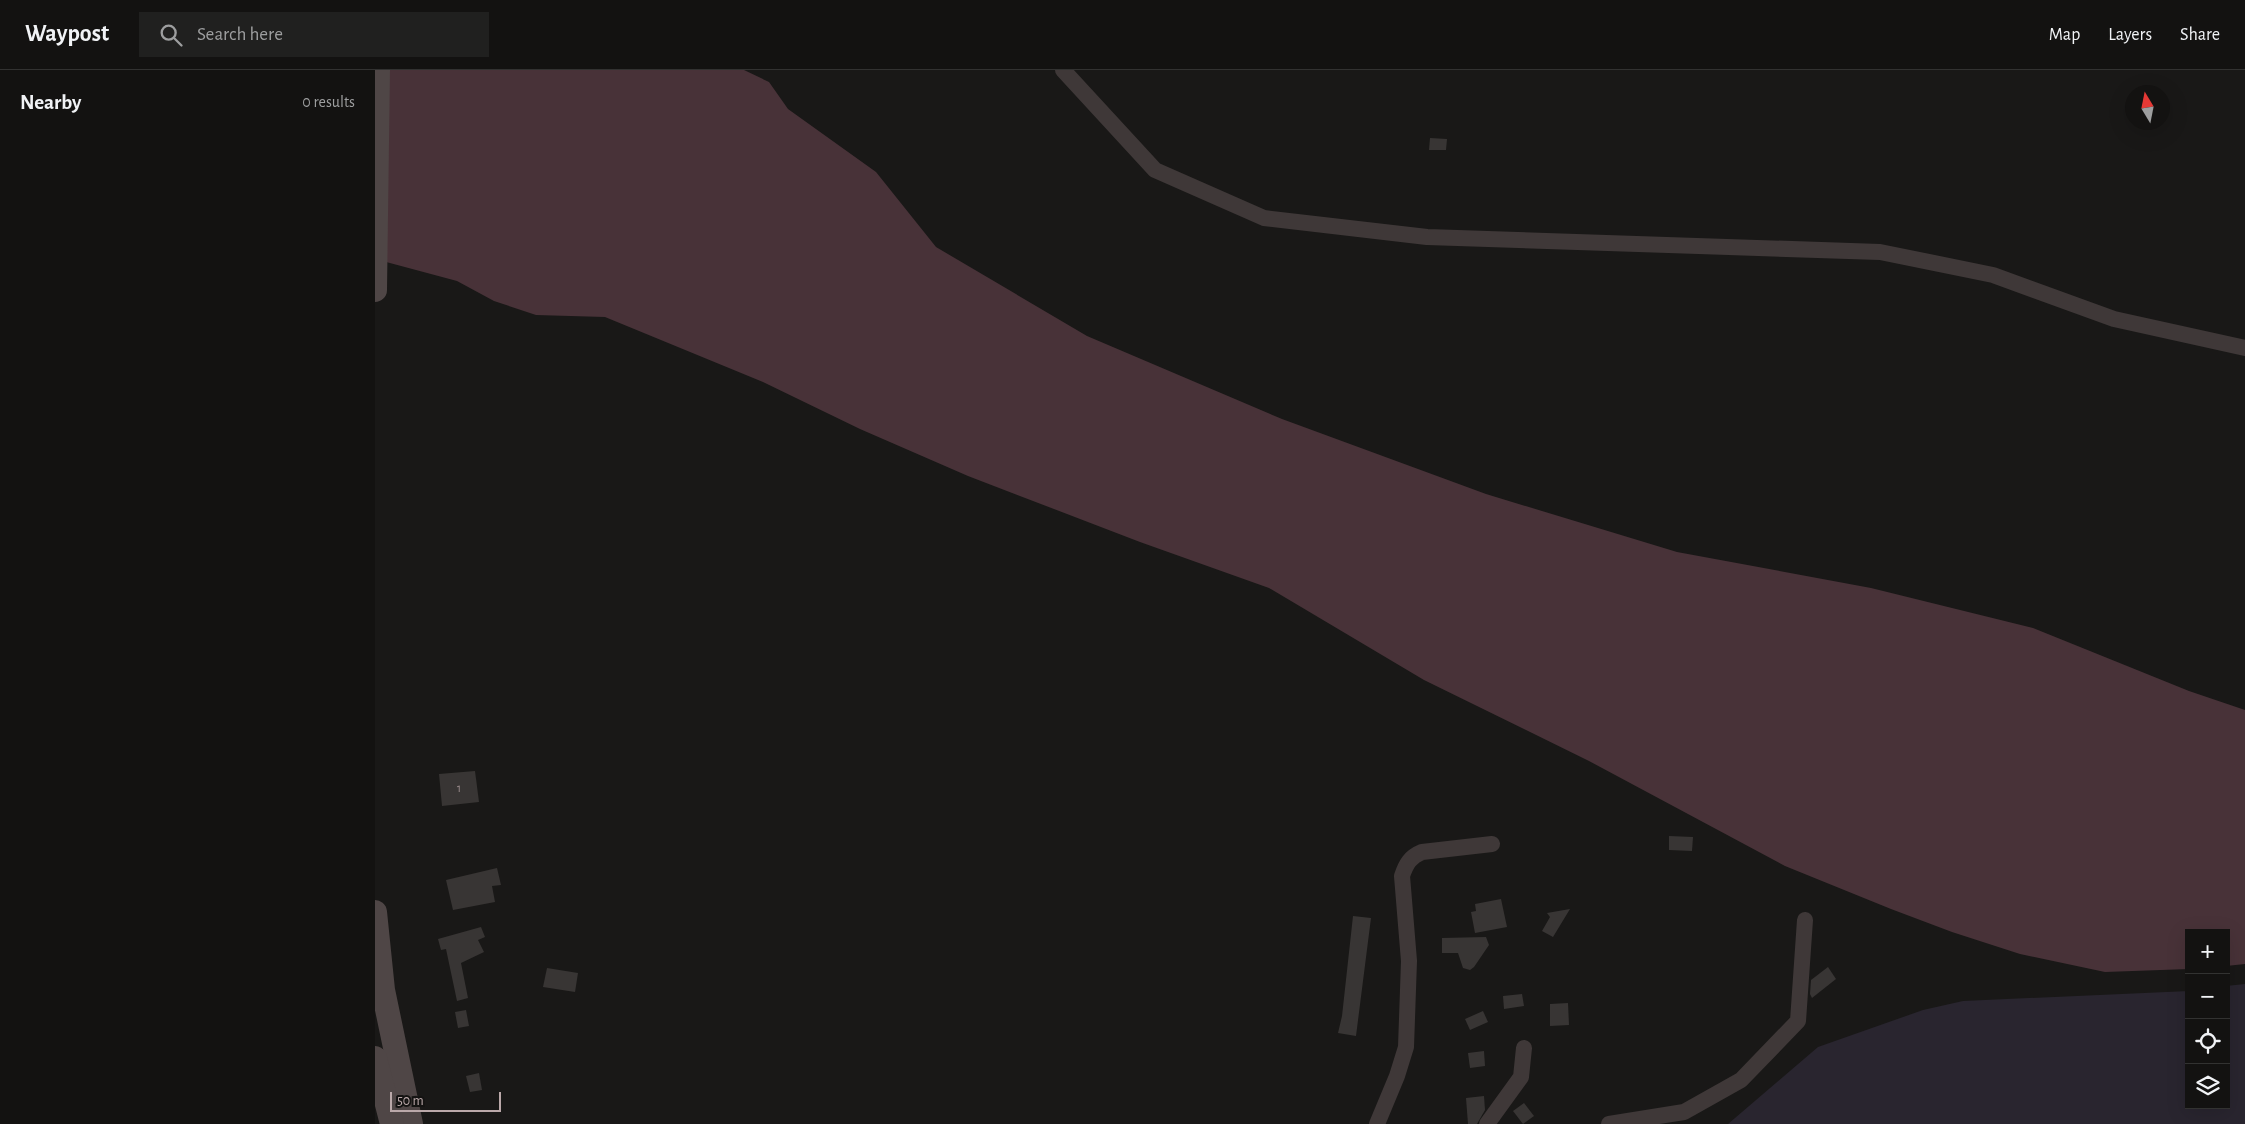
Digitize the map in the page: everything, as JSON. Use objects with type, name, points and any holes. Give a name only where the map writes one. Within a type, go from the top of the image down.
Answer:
[{"type":"main road","points":[[375,290],[378,70]]},
{"type":"main road","points":[[375,912],[383,990],[411,1124]]},
{"type":"main road","points":[[375,1058],[392,1124]]},
{"type":"street","points":[[1063,70],[1155,170],[1264,218],[1427,237],[1880,252],[1993,275],[2114,319],[2245,348]]},
{"type":"street","points":[[1377,1124],[1397,1076],[1406,1047],[1409,961],[1403,876],[1405,868],[1413,856],[1422,852],[1492,844]]},
{"type":"street","points":[[1609,1124],[1684,1112],[1741,1080],[1798,1021],[1805,920]]},
{"type":"street","points":[[1487,1124],[1521,1077],[1523,1048]]},
{"type":"shaded area","points":[[375,70],[744,70],[769,82],[788,109],[876,172],[936,247],[1087,336],[1282,419],[1486,494],[1677,552],[1871,588],[2033,628],[2189,691],[2245,710],[2245,964],[2230,966],[2230,929],[2185,929],[2185,969],[2105,972],[2020,954],[1952,932],[1785,866],[1589,761],[1424,680],[1269,588],[1140,542],[968,476],[860,429],[763,382],[605,317],[536,315],[494,301],[457,281],[375,259]]},
{"type":"shaded area","points":[[2245,984],[2245,1124],[1728,1124],[1818,1047],[1923,1010],[1963,1001],[2185,991],[2185,1109],[2230,1109],[2230,986]]},
{"type":"building","points":[[1430,138],[1447,139],[1446,150],[1429,150]]},
{"type":"building","points":[[475,771],[479,802],[442,806],[439,774]]},
{"type":"building","points":[[1669,836],[1693,837],[1692,851],[1669,850]]},
{"type":"building","points":[[497,868],[501,885],[492,886],[495,902],[453,910],[446,880]]},
{"type":"building","points":[[1501,899],[1507,927],[1475,933],[1471,912],[1476,911],[1475,904]]},
{"type":"building","points":[[1570,909],[1553,937],[1542,931],[1550,917],[1547,913]]},
{"type":"building","points":[[1353,916],[1371,918],[1356,1036],[1338,1033],[1342,1016]]},
{"type":"building","points":[[481,927],[485,937],[478,940],[484,952],[461,963],[468,998],[457,1001],[446,949],[441,950],[438,939]]},
{"type":"building","points":[[1486,937],[1489,945],[1470,970],[1463,968],[1458,953],[1442,953],[1442,938]]},
{"type":"building","points":[[1828,967],[1836,979],[1812,998],[1810,994],[1811,980]]},
{"type":"building","points":[[547,968],[578,973],[575,992],[543,987]]},
{"type":"building","points":[[1522,994],[1524,1006],[1504,1009],[1503,996]]},
{"type":"building","points":[[1568,1003],[1569,1025],[1550,1026],[1550,1004]]},
{"type":"building","points":[[466,1010],[469,1026],[458,1028],[455,1012]]},
{"type":"building","points":[[1483,1011],[1488,1022],[1470,1030],[1465,1019]]},
{"type":"building","points":[[1484,1051],[1485,1066],[1470,1068],[1468,1053]]},
{"type":"building","points":[[479,1073],[482,1090],[470,1092],[466,1076]]},
{"type":"building","points":[[1484,1096],[1485,1110],[1477,1124],[1468,1124],[1466,1098]]},
{"type":"building","points":[[1524,1103],[1534,1116],[1523,1124],[1513,1111]]}]
